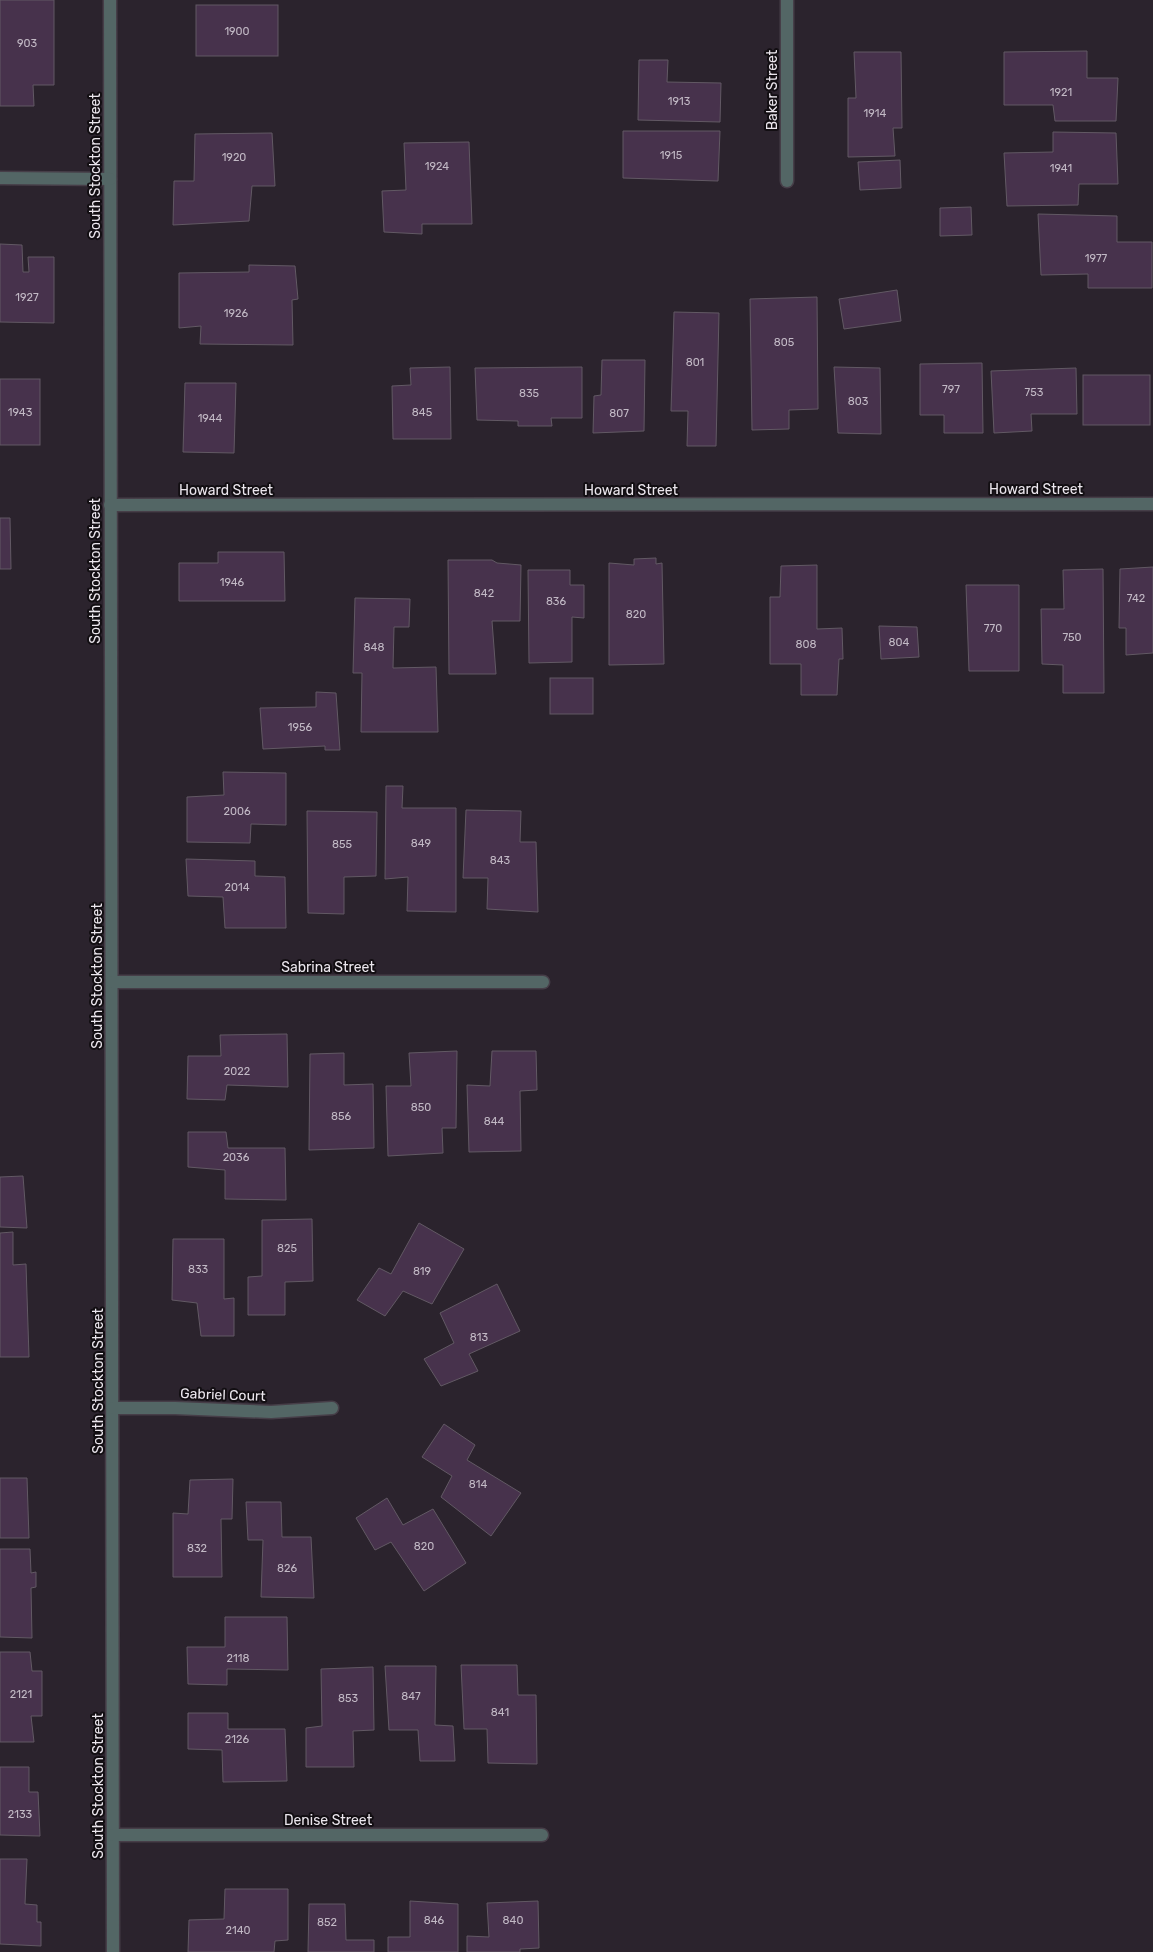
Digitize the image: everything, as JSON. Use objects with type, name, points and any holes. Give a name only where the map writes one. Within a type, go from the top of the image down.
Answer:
[{"type":"street","name":"South Stockton Street","points":[[110,0],[113,1952]]},
{"type":"street","name":"Baker Street","points":[[787,0],[787,181]]},
{"type":"street","points":[[0,178],[110,179]]},
{"type":"street","name":"Howard Street","points":[[110,505],[1153,504]]},
{"type":"street","name":"Sabrina Street","points":[[112,982],[543,982]]},
{"type":"street","name":"Gabriel Court","points":[[113,1408],[175,1408],[271,1412],[332,1408]]},
{"type":"street","name":"Denise Street","points":[[113,1835],[542,1835]]},
{"type":"building","points":[[0,0],[54,0],[54,85],[33,85],[34,106],[0,106]]},
{"type":"building","points":[[196,5],[278,5],[278,56],[196,56]]},
{"type":"building","points":[[1087,51],[1087,78],[1118,78],[1116,121],[1055,121],[1053,105],[1004,105],[1004,52]]},
{"type":"building","points":[[854,52],[901,52],[902,128],[893,128],[895,156],[848,157],[848,98],[856,98]]},
{"type":"building","points":[[639,60],[668,60],[667,82],[721,83],[720,122],[638,120]]},
{"type":"building","points":[[623,131],[720,131],[718,181],[623,178]]},
{"type":"building","points":[[1053,132],[1116,133],[1118,184],[1079,184],[1078,205],[1007,206],[1004,153],[1053,152]]},
{"type":"building","points":[[272,133],[275,186],[252,186],[249,221],[173,225],[174,181],[194,181],[195,134]]},
{"type":"building","points":[[469,142],[472,224],[422,224],[422,234],[384,232],[382,191],[406,190],[404,143]]},
{"type":"building","points":[[900,160],[901,188],[860,190],[858,162]]},
{"type":"building","points":[[971,207],[972,235],[940,236],[940,208]]},
{"type":"building","points":[[1038,214],[1117,216],[1117,242],[1152,242],[1152,288],[1088,288],[1088,274],[1041,275]]},
{"type":"building","points":[[0,244],[22,245],[23,272],[29,272],[28,257],[54,257],[54,323],[0,322]]},
{"type":"building","points":[[249,265],[295,266],[298,299],[292,300],[293,345],[200,344],[201,326],[179,328],[179,273],[249,272]]},
{"type":"building","points":[[897,290],[901,321],[844,329],[839,299]]},
{"type":"building","points":[[817,297],[818,409],[789,410],[789,429],[752,430],[750,299]]},
{"type":"building","points":[[674,312],[719,313],[716,446],[687,446],[688,411],[671,411]]},
{"type":"building","points":[[602,360],[645,360],[644,431],[593,433],[594,396],[601,395]]},
{"type":"building","points":[[982,363],[983,433],[944,433],[944,415],[920,415],[920,364]]},
{"type":"building","points":[[450,367],[451,439],[393,439],[392,386],[411,385],[410,368]]},
{"type":"building","points":[[582,367],[582,418],[551,418],[552,426],[518,426],[518,421],[477,420],[475,368]]},
{"type":"building","points":[[834,367],[880,368],[881,434],[838,433]]},
{"type":"building","points":[[1076,368],[1077,414],[1031,414],[1032,431],[994,433],[991,371]]},
{"type":"building","points":[[1083,375],[1150,375],[1150,425],[1083,425]]},
{"type":"building","points":[[0,379],[40,379],[40,445],[0,445]]},
{"type":"building","points":[[185,383],[236,383],[234,453],[183,452]]},
{"type":"building","points":[[0,518],[10,518],[11,569],[0,569]]},
{"type":"building","points":[[218,552],[284,552],[285,601],[179,601],[179,563],[218,563]]},
{"type":"building","points":[[656,558],[656,564],[662,563],[664,664],[609,665],[609,563],[634,565],[634,559]]},
{"type":"building","points":[[448,560],[492,560],[497,563],[521,565],[520,621],[492,621],[496,674],[449,674]]},
{"type":"building","points":[[817,565],[817,629],[842,628],[843,659],[839,659],[837,695],[801,695],[801,664],[770,664],[770,597],[780,597],[781,566]]},
{"type":"building","points":[[1153,567],[1153,653],[1126,655],[1126,628],[1119,628],[1120,569]]},
{"type":"building","points":[[1103,569],[1104,693],[1063,693],[1063,665],[1042,664],[1041,609],[1064,609],[1063,570]]},
{"type":"building","points":[[528,570],[570,570],[570,585],[584,585],[584,618],[572,617],[572,662],[529,663]]},
{"type":"building","points":[[966,585],[1019,585],[1019,671],[969,671]]},
{"type":"building","points":[[355,598],[410,599],[409,627],[394,627],[393,668],[436,667],[438,732],[361,732],[362,673],[353,673]]},
{"type":"building","points":[[879,626],[917,627],[919,657],[881,659]]},
{"type":"building","points":[[550,678],[593,678],[593,714],[550,714]]},
{"type":"building","points":[[316,692],[336,693],[340,750],[325,750],[325,746],[263,749],[260,708],[316,707]]},
{"type":"building","points":[[223,772],[286,773],[286,825],[251,824],[250,843],[187,842],[187,797],[224,795]]},
{"type":"building","points":[[386,786],[403,786],[402,808],[456,808],[456,912],[407,911],[408,877],[385,879]]},
{"type":"building","points":[[466,810],[521,811],[520,842],[536,842],[538,912],[487,909],[488,878],[463,878]]},
{"type":"building","points":[[307,811],[377,812],[376,876],[344,877],[344,914],[308,913]]},
{"type":"building","points":[[186,859],[255,861],[255,876],[285,877],[286,928],[225,928],[223,897],[188,896]]},
{"type":"building","points":[[287,1034],[288,1087],[227,1085],[225,1100],[187,1099],[188,1056],[221,1056],[220,1035]]},
{"type":"building","points":[[457,1051],[456,1128],[442,1128],[443,1153],[388,1156],[386,1086],[411,1086],[409,1053]]},
{"type":"building","points":[[492,1051],[536,1051],[537,1090],[520,1091],[521,1151],[469,1152],[467,1085],[490,1086]]},
{"type":"building","points":[[344,1053],[344,1085],[373,1084],[374,1148],[309,1150],[310,1054]]},
{"type":"building","points":[[188,1132],[226,1132],[228,1148],[285,1148],[286,1200],[225,1199],[225,1170],[188,1167]]},
{"type":"building","points":[[23,1176],[27,1228],[0,1227],[0,1177]]},
{"type":"building","points":[[312,1219],[313,1281],[285,1282],[285,1315],[248,1315],[248,1277],[262,1276],[262,1220]]},
{"type":"building","points":[[419,1223],[464,1249],[432,1304],[403,1291],[385,1316],[357,1300],[379,1268],[391,1274]]},
{"type":"building","points":[[13,1232],[13,1265],[26,1264],[29,1357],[0,1357],[0,1233]]},
{"type":"building","points":[[173,1239],[224,1239],[224,1299],[234,1298],[234,1336],[201,1336],[197,1303],[172,1300]]},
{"type":"building","points":[[497,1284],[520,1331],[469,1354],[478,1371],[441,1386],[424,1359],[454,1343],[440,1313]]},
{"type":"building","points":[[444,1424],[475,1445],[467,1460],[521,1493],[491,1536],[441,1497],[452,1476],[422,1457]]},
{"type":"building","points":[[0,1478],[27,1478],[29,1538],[0,1538]]},
{"type":"building","points":[[233,1479],[232,1519],[221,1519],[222,1577],[173,1577],[173,1513],[188,1514],[190,1480]]},
{"type":"building","points":[[387,1498],[403,1525],[433,1509],[466,1563],[424,1591],[391,1542],[375,1550],[356,1518]]},
{"type":"building","points":[[246,1502],[281,1502],[282,1537],[311,1537],[314,1598],[261,1597],[263,1540],[248,1540]]},
{"type":"building","points":[[0,1549],[30,1549],[31,1573],[36,1572],[36,1587],[31,1588],[32,1638],[0,1637]]},
{"type":"building","points":[[225,1617],[287,1617],[288,1670],[227,1669],[227,1685],[188,1684],[187,1647],[225,1647]]},
{"type":"building","points":[[0,1652],[30,1652],[32,1671],[42,1671],[42,1716],[31,1716],[34,1742],[0,1742]]},
{"type":"building","points":[[461,1665],[517,1665],[518,1695],[536,1695],[537,1764],[488,1763],[487,1729],[464,1729]]},
{"type":"building","points":[[385,1666],[436,1666],[435,1725],[453,1726],[455,1761],[420,1761],[418,1730],[389,1730]]},
{"type":"building","points":[[373,1667],[374,1730],[353,1731],[354,1767],[306,1767],[306,1728],[322,1726],[321,1669]]},
{"type":"building","points":[[188,1713],[228,1713],[228,1729],[285,1729],[287,1781],[223,1782],[222,1750],[188,1749]]},
{"type":"building","points":[[0,1767],[29,1767],[29,1792],[38,1792],[40,1836],[0,1835]]},
{"type":"building","points":[[0,1859],[27,1859],[25,1904],[37,1905],[37,1922],[41,1922],[41,1946],[0,1944]]},
{"type":"building","points":[[225,1889],[288,1889],[288,1940],[275,1941],[274,1952],[188,1952],[189,1920],[224,1919]]},
{"type":"building","points":[[410,1901],[458,1904],[458,1952],[388,1952],[388,1937],[410,1937]]},
{"type":"building","points":[[538,1901],[539,1948],[520,1949],[520,1952],[467,1952],[467,1936],[489,1937],[487,1903]]},
{"type":"building","points":[[309,1904],[345,1904],[346,1940],[374,1940],[374,1952],[308,1952]]}]
